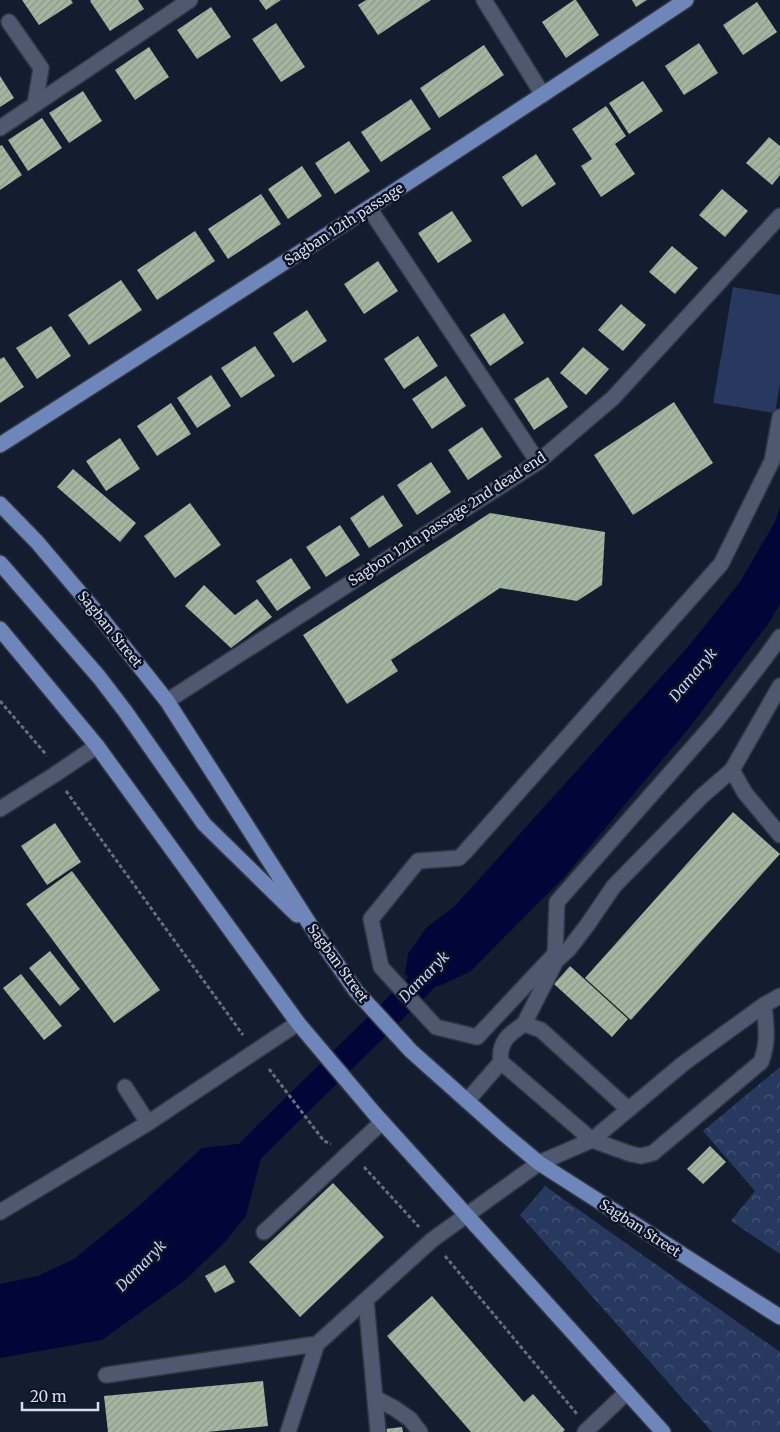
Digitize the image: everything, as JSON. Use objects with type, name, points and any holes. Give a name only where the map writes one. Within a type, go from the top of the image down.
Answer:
[{"type":"main road","name":"Sagban 12th passage","points":[[0,445],[369,208],[686,0]]},
{"type":"main road","name":"Sagban Street","points":[[0,504],[37,542],[92,606],[168,701],[316,934],[356,991],[411,1051],[539,1163],[780,1317]]},
{"type":"main road","points":[[0,563],[99,677],[204,824],[316,934]]},
{"type":"main road","points":[[0,629],[96,746],[302,1028],[363,1101],[663,1432]]},
{"type":"street","points":[[0,128],[190,0]]},
{"type":"street","points":[[484,0],[543,95]]},
{"type":"street","points":[[9,22],[41,68],[35,104]]},
{"type":"street","points":[[369,208],[538,462]]},
{"type":"street","name":"Sagbon 12th passage 2nd dead end","points":[[168,701],[538,462],[613,398],[780,216]]},
{"type":"street","points":[[780,417],[772,461],[721,564],[465,852],[459,858],[418,861],[370,919],[381,967],[436,1027],[478,1037],[555,954],[557,902],[717,720],[780,637]]},
{"type":"street","points":[[764,1005],[767,1036],[766,1050],[761,1062],[653,1153],[641,1156],[592,1140],[501,1062],[499,1052],[507,1036],[524,1024],[556,961],[568,950],[583,931],[614,886],[702,796],[732,770],[780,686]]},
{"type":"street","points":[[0,809],[96,746]]},
{"type":"street","points":[[732,770],[745,793],[780,835]]},
{"type":"street","points":[[288,1432],[317,1344],[432,1240],[539,1163],[592,1140],[684,1063],[764,1005],[780,996]]},
{"type":"street","points":[[524,1024],[541,1030],[628,1109]]},
{"type":"street","points":[[0,1212],[148,1123],[255,1052],[302,1028]]},
{"type":"street","points":[[467,1101],[501,1062]]},
{"type":"street","points":[[125,1087],[148,1123]]},
{"type":"street","points":[[264,1232],[382,1122]]},
{"type":"street","points":[[366,1300],[378,1432]]},
{"type":"street","points":[[106,1375],[317,1344]]},
{"type":"street","points":[[587,1430],[627,1392]]},
{"type":"street","points":[[375,1398],[410,1419],[420,1432]]},
{"type":"path","points":[[0,701],[44,752],[54,775],[255,1052]]},
{"type":"path","points":[[269,1069],[324,1141],[349,1152],[432,1240],[587,1430]]},
{"type":"green space","points":[[733,287],[780,295],[780,384],[775,413],[713,403]]},
{"type":"green space","points":[[780,1067],[780,1254],[731,1221],[755,1191],[703,1131]]},
{"type":"green space","points":[[545,1186],[780,1352],[780,1432],[712,1432],[520,1215]]},
{"type":"water","points":[[780,507],[780,604],[769,623],[689,728],[566,875],[471,971],[444,984],[422,991],[405,974],[408,954],[426,928],[455,906],[687,648],[740,582],[775,522]]},
{"type":"water","points":[[245,1143],[261,1158],[246,1216],[225,1242],[184,1281],[102,1340],[0,1358],[0,1284],[38,1276],[74,1259],[140,1205],[202,1148]]},
{"type":"building","points":[[22,0],[71,0],[73,3],[39,25]]},
{"type":"building","points":[[91,0],[138,0],[144,9],[110,31]]},
{"type":"building","points":[[259,0],[281,0],[266,10]]},
{"type":"building","points":[[366,0],[431,0],[378,35],[358,5]]},
{"type":"building","points":[[576,0],[599,35],[566,58],[542,22]]},
{"type":"building","points":[[632,0],[647,0],[636,7]]},
{"type":"building","points":[[757,2],[777,32],[743,55],[723,25]]},
{"type":"building","points":[[211,7],[231,37],[197,59],[177,30]]},
{"type":"building","points":[[276,23],[305,67],[281,82],[252,39]]},
{"type":"building","points":[[699,43],[718,73],[684,95],[665,66]]},
{"type":"building","points":[[484,45],[504,75],[439,118],[420,88]]},
{"type":"building","points":[[149,47],[169,77],[135,100],[115,70]]},
{"type":"building","points":[[0,76],[14,98],[0,107]]},
{"type":"building","points":[[643,81],[663,111],[629,134],[609,103]]},
{"type":"building","points":[[83,91],[102,121],[69,143],[49,113]]},
{"type":"building","points":[[411,99],[431,129],[381,162],[361,132]]},
{"type":"building","points":[[606,106],[626,136],[615,144],[635,174],[601,197],[581,166],[592,159],[572,129]]},
{"type":"building","points":[[42,118],[62,148],[28,171],[8,140]]},
{"type":"building","points":[[769,137],[780,146],[780,175],[772,185],[746,163]]},
{"type":"building","points":[[349,141],[370,171],[335,194],[315,163]]},
{"type":"building","points":[[2,145],[22,175],[0,190],[0,146]]},
{"type":"building","points":[[536,154],[556,184],[522,207],[502,177]]},
{"type":"building","points":[[302,166],[322,196],[288,219],[268,189]]},
{"type":"building","points":[[722,189],[748,211],[725,237],[699,215]]},
{"type":"building","points":[[261,194],[281,224],[228,259],[208,229]]},
{"type":"building","points":[[452,211],[472,241],[438,263],[418,233]]},
{"type":"building","points":[[195,231],[215,261],[157,300],[137,270]]},
{"type":"building","points":[[672,246],[698,268],[675,294],[649,272]]},
{"type":"building","points":[[378,261],[398,291],[364,314],[344,284]]},
{"type":"building","points":[[121,280],[142,310],[89,345],[68,315]]},
{"type":"building","points":[[621,304],[646,325],[623,351],[598,330]]},
{"type":"building","points":[[307,310],[327,341],[293,363],[273,333]]},
{"type":"building","points":[[504,313],[524,343],[490,366],[470,335]]},
{"type":"building","points":[[51,326],[71,356],[37,379],[16,348]]},
{"type":"building","points":[[418,336],[438,366],[404,389],[384,359]]},
{"type":"building","points":[[255,346],[275,376],[241,398],[221,368]]},
{"type":"building","points":[[583,347],[609,369],[586,395],[560,373]]},
{"type":"building","points":[[4,357],[24,387],[0,403],[0,359]]},
{"type":"building","points":[[211,375],[231,406],[197,428],[177,398]]},
{"type":"building","points":[[446,376],[466,406],[432,429],[412,399]]},
{"type":"building","points":[[548,377],[568,407],[534,430],[514,399]]},
{"type":"building","points":[[674,402],[713,463],[633,515],[594,455]]},
{"type":"building","points":[[171,403],[191,434],[157,456],[137,426]]},
{"type":"building","points":[[482,427],[502,457],[468,480],[448,450]]},
{"type":"building","points":[[120,438],[140,469],[106,491],[86,461]]},
{"type":"building","points":[[431,462],[451,492],[417,515],[397,485]]},
{"type":"building","points":[[73,469],[136,523],[120,542],[57,487]]},
{"type":"building","points":[[383,495],[403,526],[369,548],[350,518]]},
{"type":"building","points":[[190,503],[221,545],[175,578],[144,536]]},
{"type":"building","points":[[490,513],[605,532],[602,585],[577,601],[500,588],[391,660],[398,671],[347,704],[303,635]]},
{"type":"building","points":[[340,525],[360,555],[326,577],[306,547]]},
{"type":"building","points":[[291,558],[311,588],[277,611],[256,581]]},
{"type":"building","points":[[204,585],[235,615],[257,599],[272,617],[231,648],[185,606]]},
{"type":"building","points":[[733,812],[780,854],[631,1020],[585,978]]},
{"type":"building","points":[[55,823],[81,862],[47,885],[21,846]]},
{"type":"building","points":[[72,871],[160,990],[114,1023],[26,904]]},
{"type":"building","points":[[50,951],[80,989],[60,1006],[29,968]]},
{"type":"building","points":[[570,966],[628,1019],[612,1037],[554,984]]},
{"type":"building","points":[[21,974],[62,1026],[44,1040],[3,988]]},
{"type":"building","points":[[710,1146],[726,1162],[703,1184],[687,1169]]},
{"type":"building","points":[[333,1183],[384,1237],[300,1317],[249,1262]]},
{"type":"building","points":[[225,1265],[235,1282],[215,1293],[205,1276]]},
{"type":"building","points":[[432,1296],[524,1402],[533,1394],[565,1430],[563,1432],[471,1432],[387,1336]]},
{"type":"building","points":[[263,1381],[268,1426],[207,1432],[108,1432],[104,1396]]},
{"type":"building","points":[[402,1427],[403,1432],[386,1432],[385,1429]]},
{"type":"waterway","name":"Damaryk","points":[[228,1175],[442,960]]}]
